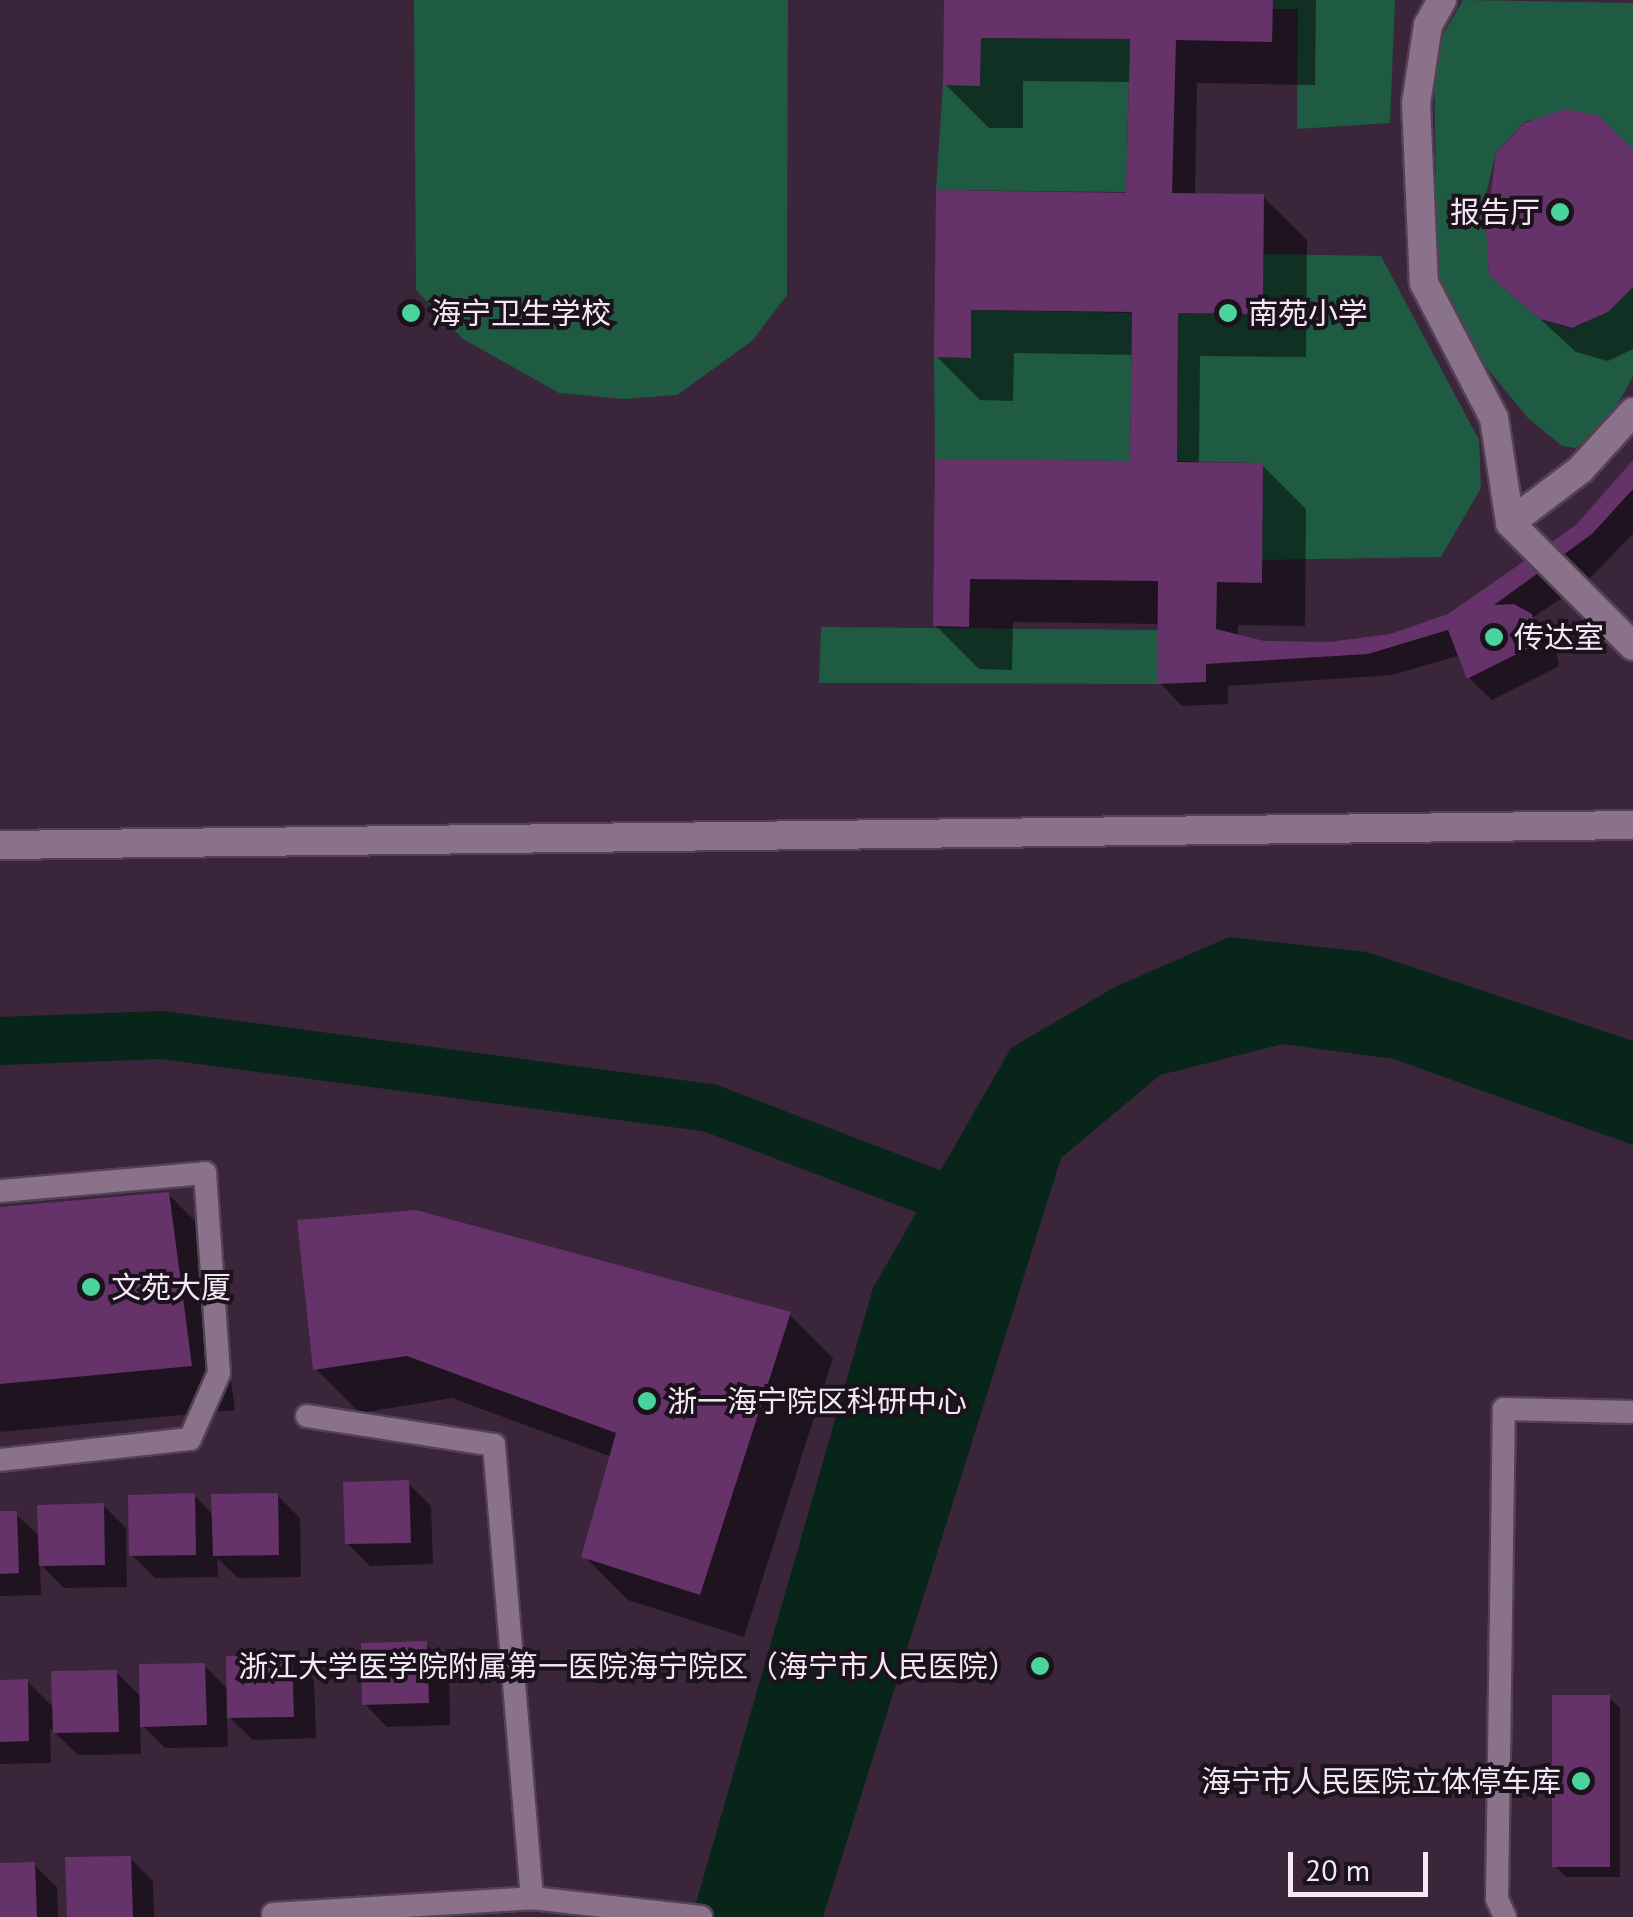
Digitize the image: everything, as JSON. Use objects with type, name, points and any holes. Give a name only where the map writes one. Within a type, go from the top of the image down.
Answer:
[{"type":"street","points":[[1442,0],[1428,25],[1416,103],[1424,282],[1494,418],[1510,523],[1633,646]]},
{"type":"street","points":[[1510,523],[1580,470],[1633,412]]},
{"type":"street","points":[[0,845],[1633,824]]},
{"type":"lane","points":[[0,1191],[206,1173],[220,1373],[190,1439],[0,1460]]},
{"type":"lane","points":[[1505,1917],[1497,1899],[1504,1410],[1633,1412]]},
{"type":"lane","points":[[308,1416],[494,1445],[532,1898]]},
{"type":"lane","points":[[274,1914],[532,1898],[701,1917]]},
{"type":"green space","points":[[414,0],[788,0],[787,295],[752,341],[677,395],[624,399],[559,393],[463,339],[416,290]]},
{"type":"green space","points":[[1273,0],[1395,0],[1390,123],[1297,129],[1298,9],[1272,9]]},
{"type":"green space","points":[[1463,0],[1633,3],[1633,149],[1601,118],[1568,110],[1524,122],[1496,153],[1486,194],[1489,275],[1540,319],[1571,329],[1608,312],[1633,287],[1633,376],[1612,415],[1576,448],[1562,446],[1528,418],[1490,372],[1458,323],[1437,271],[1434,50]]},
{"type":"green space","points":[[981,38],[1130,39],[1126,192],[936,190],[943,85],[980,85]]},
{"type":"green space","points":[[1264,254],[1381,256],[1479,440],[1481,488],[1441,557],[1262,560],[1263,463],[1177,461],[1178,313],[1263,314]]},
{"type":"green space","points":[[971,310],[1132,313],[1130,461],[935,459],[934,357],[970,358]]},
{"type":"green space","points":[[821,627],[1158,630],[1157,684],[819,683]]},
{"type":"shaded area","points":[[1229,937],[1367,952],[1633,1041],[1633,1145],[1394,1059],[1283,1044],[1160,1075],[1061,1158],[823,1917],[692,1917],[873,1288],[1011,1048],[1115,987]]},
{"type":"building","points":[[944,0],[1273,0],[1272,42],[1176,40],[1172,193],[1264,194],[1263,314],[1178,313],[1177,462],[1263,463],[1262,583],[1217,582],[1216,629],[1264,641],[1329,642],[1390,634],[1448,614],[1576,525],[1633,460],[1633,489],[1592,534],[1494,605],[1514,604],[1532,614],[1537,644],[1467,679],[1448,630],[1368,654],[1206,664],[1206,682],[1157,684],[1158,581],[970,579],[969,627],[933,626],[935,459],[1130,461],[1132,312],[971,310],[971,358],[934,357],[936,190],[1126,193],[1130,39],[981,38],[980,86],[943,85]]},
{"type":"building","name":"报告厅","points":[[1565,109],[1599,116],[1633,149],[1633,287],[1608,312],[1572,328],[1540,319],[1489,275],[1486,231],[1496,153],[1524,123]]},
{"type":"building","name":"文苑大厦","points":[[169,1192],[192,1366],[0,1384],[0,1207]]},
{"type":"building","name":"浙一海宁院区科研中心","points":[[416,1210],[791,1312],[700,1595],[581,1557],[616,1433],[407,1356],[313,1370],[297,1220]]},
{"type":"building","points":[[409,1480],[411,1543],[345,1544],[343,1482]]},
{"type":"building","points":[[195,1493],[196,1555],[129,1556],[128,1495]]},
{"type":"building","points":[[278,1493],[279,1555],[213,1556],[211,1494]]},
{"type":"building","points":[[104,1503],[105,1565],[39,1566],[37,1505]]},
{"type":"building","points":[[0,1511],[17,1511],[19,1573],[0,1574]]},
{"type":"building","points":[[427,1641],[429,1703],[362,1705],[361,1643]]},
{"type":"building","points":[[292,1654],[294,1717],[227,1718],[226,1656]]},
{"type":"building","points":[[205,1663],[207,1725],[140,1727],[139,1664]]},
{"type":"building","points":[[117,1670],[119,1732],[53,1733],[51,1671]]},
{"type":"building","points":[[28,1679],[29,1741],[0,1742],[0,1680]]},
{"type":"building","name":"海宁市人民医院立体停车库","points":[[1552,1695],[1610,1695],[1610,1867],[1552,1867]]},
{"type":"building","points":[[131,1856],[133,1917],[67,1917],[65,1857]]},
{"type":"building","points":[[35,1862],[37,1917],[0,1917],[0,1863]]},
{"type":"waterway","points":[[0,1041],[162,1035],[710,1108],[967,1206]]},
{"type":"place","name":"报告厅","points":[[1560,212]]},
{"type":"place","name":"海宁卫生学校","points":[[411,313]]},
{"type":"place","name":"南苑小学","points":[[1228,313]]},
{"type":"place","name":"传达室","points":[[1494,637]]},
{"type":"place","name":"文苑大厦","points":[[91,1287]]},
{"type":"place","name":"浙一海宁院区科研中心","points":[[647,1401]]},
{"type":"place","name":"浙江大学医学院附属第一医院海宁院区（海宁市人民医院）","points":[[1040,1666]]},
{"type":"place","name":"海宁市人民医院立体停车库","points":[[1581,1781]]}]
